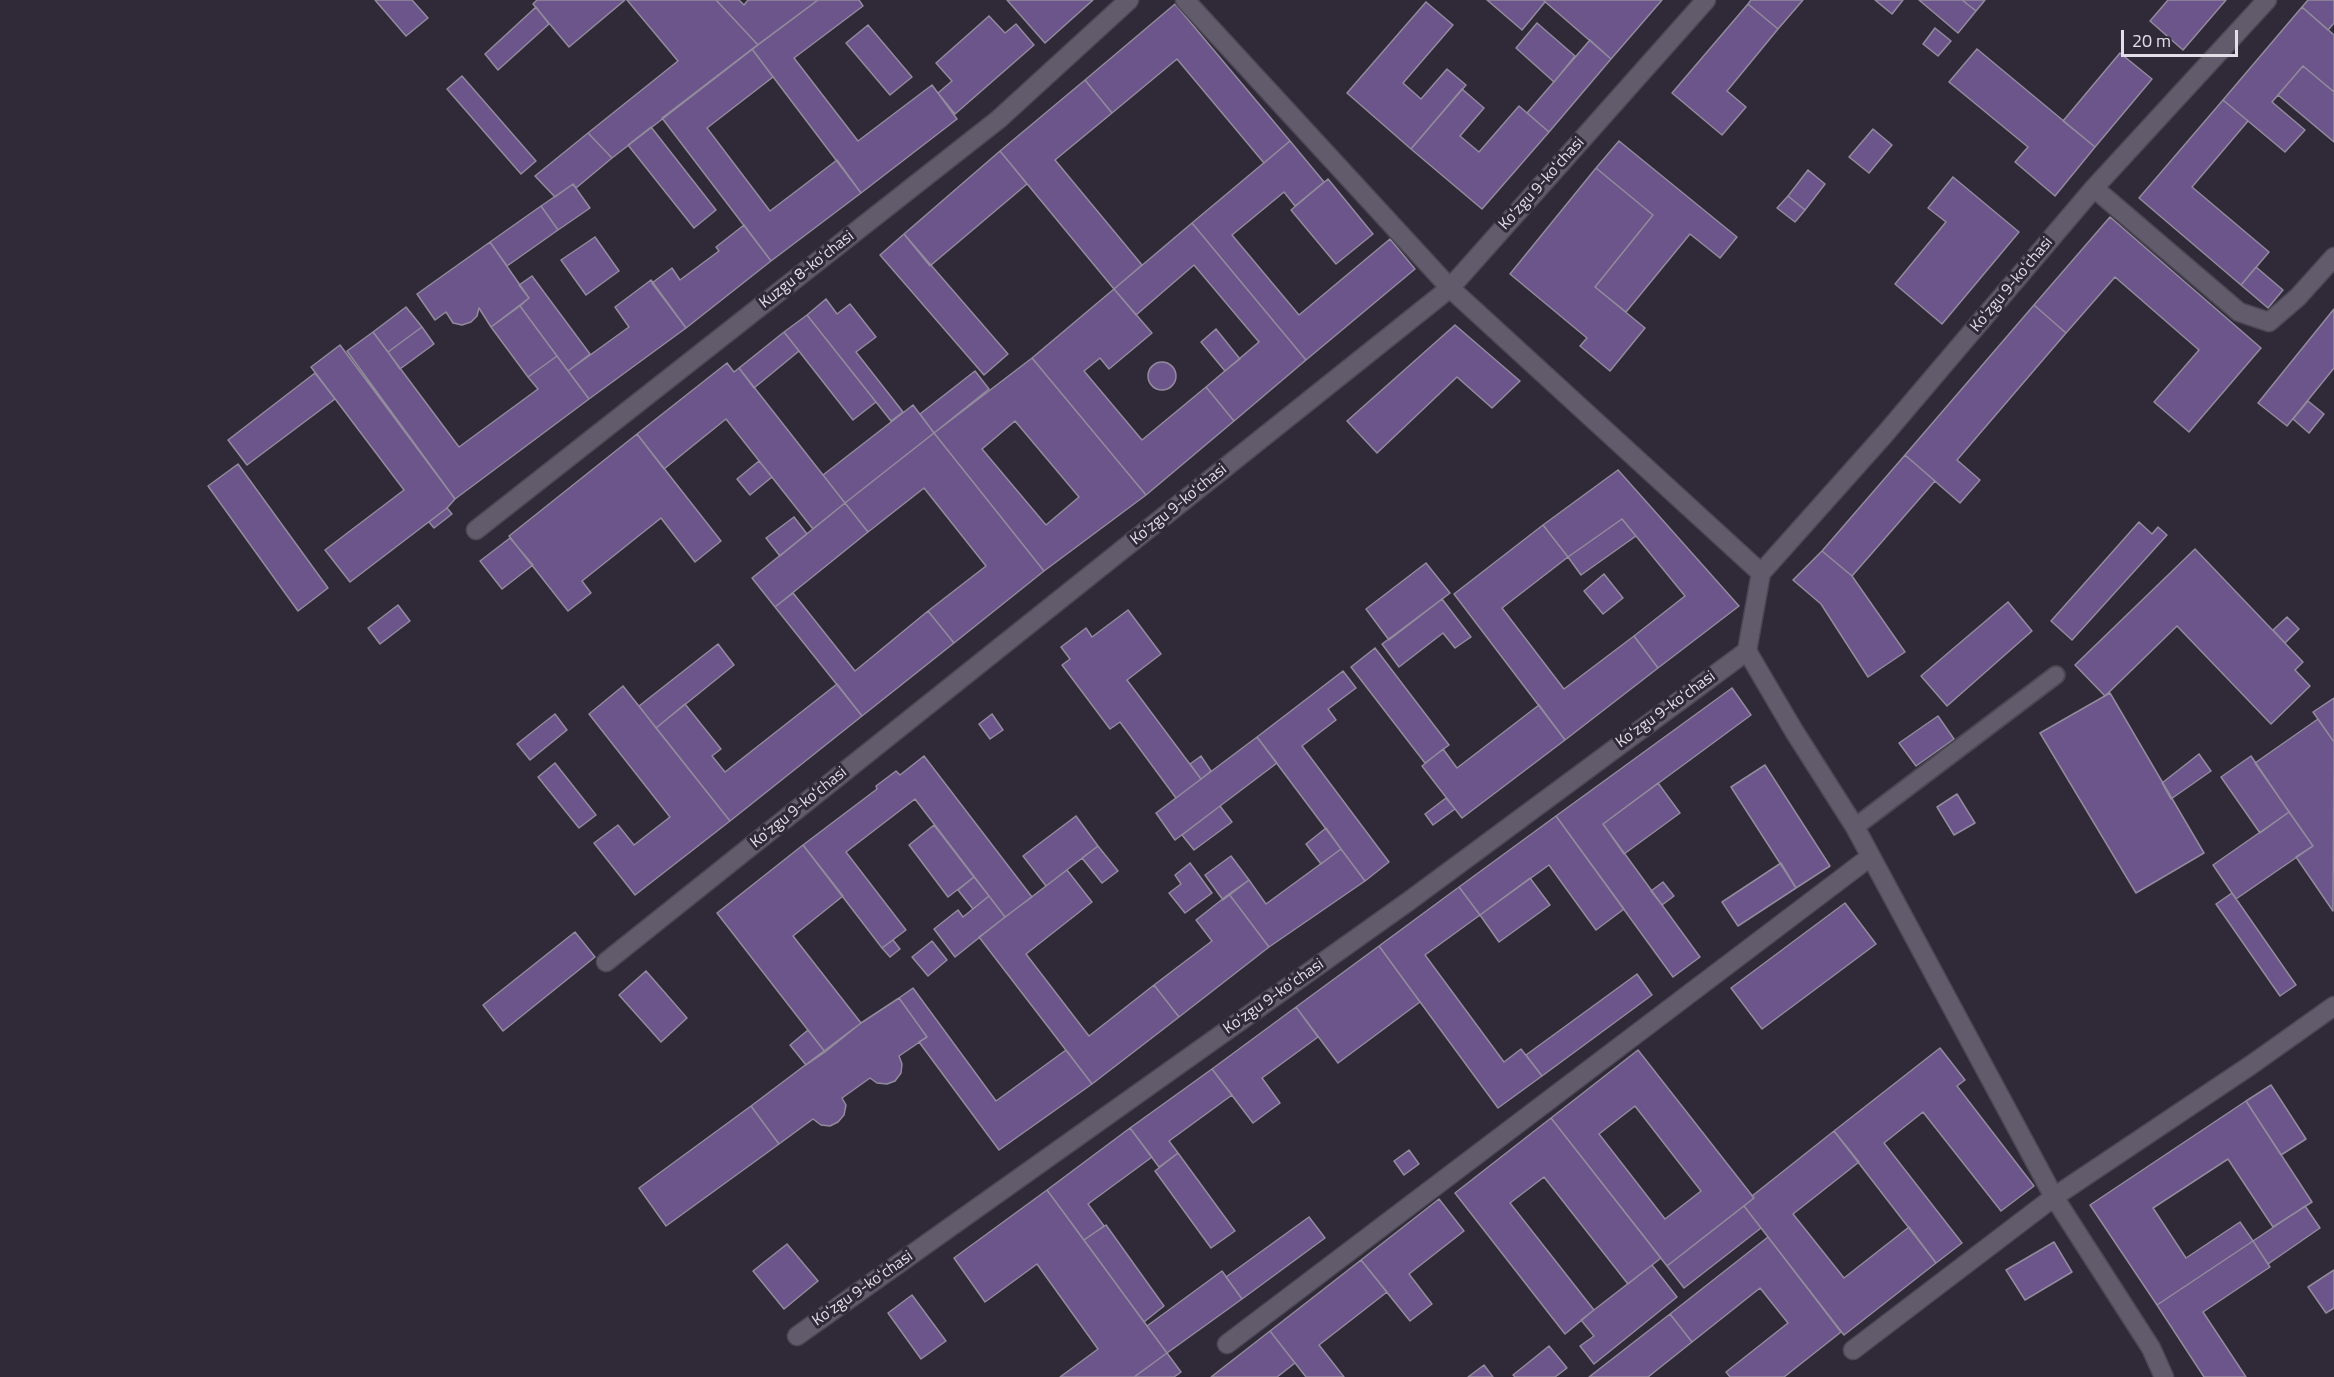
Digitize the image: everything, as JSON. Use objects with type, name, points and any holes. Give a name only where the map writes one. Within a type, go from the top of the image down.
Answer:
[{"type":"street","name":"Kuzgu 8-koʻchasi","points":[[476,530],[999,119],[1129,0]]},
{"type":"street","points":[[1185,0],[1450,288],[1761,573],[1747,651],[1855,827],[2054,1197],[2151,1348],[2164,1377]]},
{"type":"street","name":"Koʻzgu 9-koʻchasi","points":[[606,962],[1450,288],[1706,0]]},
{"type":"street","name":"Koʻzgu 9-koʻchasi","points":[[1761,573],[1885,435],[2094,188],[2267,0]]},
{"type":"street","points":[[2094,188],[2239,312],[2269,322],[2298,297],[2334,257]]},
{"type":"street","name":"Koʻzgu 9-koʻchasi","points":[[797,1336],[1409,901],[1747,651]]},
{"type":"street","points":[[1227,1344],[1870,857]]},
{"type":"street","points":[[1852,1350],[2054,1197],[2252,1065],[2334,1006]]},
{"type":"lane","points":[[1855,827],[2056,675]]},
{"type":"building","points":[[375,0],[412,0],[428,18],[406,36]]},
{"type":"building","points":[[537,0],[625,0],[569,47],[533,4]]},
{"type":"building","points":[[627,0],[716,0],[758,45],[612,158],[588,133],[678,61]]},
{"type":"building","points":[[716,0],[739,0],[744,5],[748,0],[818,0],[758,45]]},
{"type":"building","points":[[818,0],[859,0],[863,6],[794,58],[858,141],[932,85],[957,119],[861,193],[752,49]]},
{"type":"building","points":[[1007,0],[1093,0],[1045,43]]},
{"type":"building","points":[[1487,0],[1543,0],[1545,2],[1522,30]]},
{"type":"building","points":[[1543,0],[1662,0],[1611,59]]},
{"type":"building","points":[[1751,0],[1803,0],[1778,29],[1748,4]]},
{"type":"building","points":[[1875,0],[1903,0],[1892,14]]},
{"type":"building","points":[[1919,0],[1962,0],[1976,11],[1958,33]]},
{"type":"building","points":[[1962,0],[1985,0],[1976,11]]},
{"type":"building","points":[[2168,0],[2226,0],[2183,50],[2150,21]]},
{"type":"building","points":[[2308,0],[2334,0],[2334,23],[2328,30],[2302,7]]},
{"type":"building","points":[[1426,2],[1453,25],[1403,83],[1421,99],[1447,69],[1466,85],[1411,149],[1347,93]]},
{"type":"building","points":[[1175,4],[1290,141],[1264,163],[1177,59],[1112,113],[1085,80]]},
{"type":"building","points":[[1748,4],[1778,29],[1727,91],[1746,107],[1722,135],[1672,93]]},
{"type":"building","points":[[536,7],[549,24],[498,70],[485,54]]},
{"type":"building","points":[[2302,7],[2334,35],[2334,92],[2303,66],[2272,102],[2305,130],[2285,152],[2223,100]]},
{"type":"building","points":[[989,16],[1005,33],[1016,24],[1034,45],[955,114],[938,93],[952,81],[936,63]]},
{"type":"building","points":[[1537,23],[1575,56],[1554,82],[1516,48]]},
{"type":"building","points":[[868,25],[912,77],[890,95],[846,43]]},
{"type":"building","points":[[1935,28],[1951,41],[1938,56],[1923,44]]},
{"type":"building","points":[[1590,40],[1611,59],[1549,132],[1527,113]]},
{"type":"building","points":[[752,49],[773,77],[707,128],[770,211],[837,160],[861,193],[771,261],[662,118]]},
{"type":"building","points":[[1977,49],[2095,147],[2055,196],[2015,162],[2028,147],[1949,82]]},
{"type":"building","points":[[2120,53],[2152,79],[2095,147],[2063,121]]},
{"type":"building","points":[[2303,66],[2334,92],[2334,142],[2278,95]]},
{"type":"building","points":[[462,76],[536,161],[521,174],[447,89]]},
{"type":"building","points":[[1085,80],[1112,113],[1055,160],[1142,265],[1114,289],[1000,151]]},
{"type":"building","points":[[1462,89],[1484,108],[1460,136],[1479,152],[1519,106],[1549,132],[1482,209],[1411,149]]},
{"type":"building","points":[[2223,100],[2248,121],[2192,187],[2269,252],[2241,285],[2139,198]]},
{"type":"building","points":[[651,127],[716,210],[694,228],[628,145]]},
{"type":"building","points":[[1873,129],[1892,145],[1869,173],[1849,157]]},
{"type":"building","points":[[588,133],[612,158],[576,188],[573,184],[555,197],[535,176]]},
{"type":"building","points":[[1290,141],[1324,182],[1295,206],[1284,192],[1232,235],[1299,315],[1390,239],[1415,269],[1306,360],[1192,223]]},
{"type":"building","points":[[1619,141],[1737,237],[1720,258],[1690,234],[1626,312],[1595,287],[1653,215],[1596,168]]},
{"type":"building","points":[[1000,151],[1027,184],[930,266],[904,234]]},
{"type":"building","points":[[1596,168],[1653,215],[1595,287],[1645,328],[1610,371],[1580,346],[1587,338],[1510,274]]},
{"type":"building","points":[[1808,170],[1825,184],[1805,210],[1788,196]]},
{"type":"building","points":[[1953,177],[2019,232],[1942,324],[1895,284],[1946,222],[1928,208]]},
{"type":"building","points":[[1328,179],[1373,234],[1336,264],[1291,210]]},
{"type":"building","points":[[573,184],[590,208],[558,230],[541,206]]},
{"type":"building","points":[[1788,196],[1805,210],[1795,222],[1777,208]]},
{"type":"building","points":[[541,206],[558,230],[507,266],[490,242]]},
{"type":"building","points":[[2110,217],[2261,348],[2189,432],[2154,402],[2199,350],[2115,277],[2066,333],[2034,305]]},
{"type":"building","points":[[1192,223],[1306,360],[1234,421],[1206,387],[1259,342],[1194,265],[1136,315],[1114,289]]},
{"type":"building","points":[[744,225],[771,261],[686,328],[652,283],[672,268],[680,280],[719,251],[716,247]]},
{"type":"building","points":[[904,234],[1008,354],[984,375],[880,255]]},
{"type":"building","points":[[595,237],[619,271],[586,295],[561,260]]},
{"type":"building","points":[[490,242],[529,298],[491,327],[479,308],[477,316],[471,322],[462,325],[453,323],[446,312],[435,320],[417,294]]},
{"type":"building","points":[[2256,267],[2283,290],[2268,308],[2241,285]]},
{"type":"building","points":[[532,276],[590,354],[568,371],[520,306],[529,298],[519,285]]},
{"type":"building","points":[[651,280],[686,328],[589,399],[568,371],[629,327],[615,307]]},
{"type":"building","points":[[1114,289],[1152,333],[1109,369],[1100,358],[1084,371],[1142,440],[1206,387],[1234,421],[1146,495],[1032,358]]},
{"type":"building","points":[[826,299],[837,314],[850,304],[876,337],[856,352],[903,412],[891,421],[807,315]]},
{"type":"building","points":[[2034,305],[2066,333],[1957,460],[1980,480],[1960,503],[1905,455]]},
{"type":"building","points":[[520,306],[557,356],[528,377],[491,327]]},
{"type":"building","points":[[406,307],[422,327],[388,352],[373,332]]},
{"type":"building","points":[[2334,309],[2334,368],[2287,426],[2258,403]]},
{"type":"building","points":[[807,315],[876,402],[853,420],[784,332]]},
{"type":"building","points":[[1455,325],[1520,381],[1492,408],[1457,377],[1377,453],[1347,421]]},
{"type":"building","points":[[422,327],[434,344],[400,369],[388,352]]},
{"type":"building","points":[[1216,329],[1240,359],[1225,371],[1201,342]]},
{"type":"building","points":[[373,332],[459,447],[538,389],[528,377],[557,356],[589,399],[455,499],[347,351]]},
{"type":"building","points":[[784,332],[799,351],[754,388],[739,368]]},
{"type":"building","points":[[340,345],[455,499],[447,508],[350,582],[325,550],[404,490],[311,367]]},
{"type":"building","points":[[1032,358],[1146,495],[1044,571],[934,433]],"holes":[[[1015,421],[1079,497],[1046,525],[982,449]]]},
{"type":"building","points":[[1162,362],[1172,366],[1176,376],[1172,386],[1162,390],[1152,386],[1148,376],[1152,366]]},
{"type":"building","points":[[727,363],[734,372],[739,368],[845,503],[813,529],[726,419],[664,469],[637,434]]},
{"type":"building","points":[[975,371],[989,389],[934,433],[920,414]]},
{"type":"building","points":[[315,373],[335,399],[247,465],[228,440]]},
{"type":"building","points":[[2308,401],[2324,414],[2309,433],[2293,419]]},
{"type":"building","points":[[913,405],[934,433],[845,503],[823,475]]},
{"type":"building","points":[[934,433],[1044,571],[954,643],[928,611],[986,566],[924,488],[868,532],[845,503]]},
{"type":"building","points":[[637,434],[721,541],[695,562],[661,518],[582,581],[591,593],[568,611],[509,536]]},
{"type":"building","points":[[1905,455],[1935,481],[1852,576],[1822,551]]},
{"type":"building","points":[[759,461],[772,477],[750,495],[737,479]]},
{"type":"building","points":[[238,464],[328,588],[298,611],[208,486]]},
{"type":"building","points":[[1618,470],[1739,606],[1658,668],[1634,636],[1685,596],[1622,519],[1568,557],[1543,525]]},
{"type":"building","points":[[845,503],[868,532],[775,607],[752,578]]},
{"type":"building","points":[[447,508],[452,514],[434,528],[429,522]]},
{"type":"building","points":[[794,517],[807,534],[780,556],[766,538]]},
{"type":"building","points":[[1622,519],[1636,536],[1581,575],[1568,557]]},
{"type":"building","points":[[2139,522],[2152,534],[2158,527],[2167,535],[2072,640],[2051,621]]},
{"type":"building","points":[[1543,525],[1568,557],[1502,608],[1564,689],[1634,636],[1658,668],[1565,740],[1454,594]]},
{"type":"building","points":[[510,538],[533,565],[502,589],[480,561]]},
{"type":"building","points":[[2195,549],[2303,662],[2295,670],[2310,686],[2271,724],[2177,626],[2105,696],[2075,665]]},
{"type":"building","points":[[1822,551],[1852,576],[1905,652],[1868,677],[1821,604],[1793,580]]},
{"type":"building","points":[[1426,563],[1450,593],[1389,640],[1366,609]]},
{"type":"building","points":[[1604,574],[1623,598],[1603,614],[1584,591]]},
{"type":"building","points":[[793,593],[855,671],[928,611],[954,643],[862,716],[775,607]]},
{"type":"building","points":[[1442,599],[1471,637],[1455,648],[1443,633],[1399,667],[1382,644]]},
{"type":"building","points":[[2008,602],[2032,631],[1947,706],[1921,676]]},
{"type":"building","points":[[398,605],[410,621],[380,644],[368,628]]},
{"type":"building","points":[[1128,610],[1161,654],[1127,680],[1201,779],[1176,798],[1120,722],[1110,729],[1062,665],[1070,659],[1061,647],[1086,628],[1092,637]]},
{"type":"building","points":[[2287,617],[2299,629],[2285,643],[2273,630]]},
{"type":"building","points":[[718,644],[734,665],[656,728],[639,706]]},
{"type":"building","points":[[1375,648],[1449,745],[1425,763],[1351,667]]},
{"type":"building","points":[[1343,671],[1356,688],[1328,709],[1336,720],[1302,746],[1389,862],[1365,881],[1257,737]]},
{"type":"building","points":[[837,684],[862,716],[730,821],[656,728],[685,704],[721,749],[712,756],[725,772]]},
{"type":"building","points":[[623,686],[730,821],[635,895],[594,843],[618,825],[634,845],[670,817],[589,714]]},
{"type":"building","points":[[1732,688],[1751,715],[1603,824],[1700,957],[1673,977],[1556,816]]},
{"type":"building","points":[[2110,693],[2204,853],[2136,893],[2040,733]]},
{"type":"building","points":[[2334,698],[2334,742],[2313,712]]},
{"type":"building","points":[[1539,705],[1565,740],[1462,818],[1422,766],[1443,749],[1457,768]]},
{"type":"building","points":[[555,714],[567,730],[530,760],[517,744]]},
{"type":"building","points":[[992,714],[1003,730],[990,739],[979,724]]},
{"type":"building","points":[[1938,716],[1954,739],[1916,766],[1899,743]]},
{"type":"building","points":[[2318,719],[2334,742],[2333,911],[2296,857],[2313,846],[2255,763]]},
{"type":"building","points":[[1257,737],[1277,763],[1175,840],[1156,813]]},
{"type":"building","points":[[2199,754],[2211,771],[2171,799],[2162,783]]},
{"type":"building","points":[[924,756],[1032,897],[1005,917],[915,799],[846,852],[906,930],[882,948],[803,845],[877,789],[876,786],[896,771],[900,775]]},
{"type":"building","points":[[1201,756],[1211,771],[1201,779],[1190,764]]},
{"type":"building","points":[[2251,756],[2289,812],[2260,833],[2221,777]]},
{"type":"building","points":[[555,763],[596,815],[579,828],[538,777]]},
{"type":"building","points":[[1765,765],[1830,866],[1796,888],[1731,787]]},
{"type":"building","points":[[1658,783],[1680,813],[1624,854],[1603,824]]},
{"type":"building","points":[[1957,794],[1975,823],[1954,835],[1937,807]]},
{"type":"building","points":[[1446,798],[1455,809],[1433,825],[1425,814]]},
{"type":"building","points":[[1220,806],[1232,822],[1194,850],[1182,835]]},
{"type":"building","points":[[2289,812],[2313,846],[2236,899],[2213,865]]},
{"type":"building","points":[[1076,816],[1098,846],[1046,886],[1023,856]]},
{"type":"building","points":[[1556,816],[1624,909],[1596,930],[1549,865],[1480,915],[1459,887]]},
{"type":"building","points":[[934,825],[974,877],[948,897],[909,845]]},
{"type":"building","points":[[1326,828],[1341,849],[1321,864],[1306,844]]},
{"type":"building","points":[[803,845],[843,896],[793,936],[861,1023],[825,1052],[717,913]]},
{"type":"building","points":[[1098,846],[1118,871],[1102,883],[1082,858]]},
{"type":"building","points":[[1341,849],[1365,881],[1269,947],[1229,894],[1249,880],[1266,904]]},
{"type":"building","points":[[1231,856],[1249,880],[1223,900],[1205,875]]},
{"type":"building","points":[[1190,863],[1212,893],[1185,913],[1169,893],[1181,884],[1175,875]]},
{"type":"building","points":[[1781,863],[1796,888],[1738,926],[1722,902]]},
{"type":"building","points":[[1067,870],[1092,902],[1026,954],[1089,1036],[1154,985],[1179,1017],[1092,1084],[979,937]]},
{"type":"building","points":[[974,877],[989,896],[973,909],[958,890]]},
{"type":"building","points":[[1530,878],[1550,905],[1499,942],[1480,915]]},
{"type":"building","points":[[1663,882],[1674,896],[1662,905],[1651,891]]},
{"type":"building","points":[[1459,887],[1480,915],[1425,955],[1504,1062],[1521,1049],[1542,1076],[1498,1108],[1379,946]]},
{"type":"building","points":[[2232,893],[2296,985],[2280,996],[2216,904]]},
{"type":"building","points":[[1229,894],[1269,947],[1179,1017],[1154,985],[1212,941],[1196,920]]},
{"type":"building","points":[[989,896],[1005,917],[955,957],[934,929],[958,910],[963,917]]},
{"type":"building","points":[[1845,903],[1876,944],[1762,1029],[1731,988]]},
{"type":"building","points":[[575,932],[595,957],[503,1031],[483,1005]]},
{"type":"building","points":[[893,940],[900,949],[890,957],[882,948]]},
{"type":"building","points":[[932,941],[947,960],[928,976],[912,957]]},
{"type":"building","points":[[1379,946],[1420,1002],[1338,1063],[1296,1007]]},
{"type":"building","points":[[646,971],[687,1018],[661,1042],[619,995]]},
{"type":"building","points":[[1637,974],[1652,995],[1542,1076],[1526,1055]]},
{"type":"building","points":[[913,988],[996,1101],[1066,1050],[1092,1084],[999,1150],[919,1042],[927,1037],[899,998]]},
{"type":"building","points":[[899,998],[927,1037],[899,1056],[902,1064],[901,1073],[895,1081],[887,1084],[877,1083],[870,1078],[842,1098],[846,1105],[844,1115],[838,1122],[830,1126],[821,1125],[813,1119],[779,1144],[751,1106],[861,1023]]},
{"type":"building","points":[[1296,1007],[1318,1037],[1262,1078],[1280,1103],[1253,1123],[1212,1069]]},
{"type":"building","points":[[808,1030],[825,1052],[806,1065],[790,1045]]},
{"type":"building","points":[[1940,1048],[1965,1080],[1957,1086],[2034,1186],[2001,1211],[1923,1112],[1884,1143],[1962,1243],[1936,1263],[1834,1131]]},
{"type":"building","points":[[1638,1050],[1754,1198],[1667,1266],[1551,1118]],"holes":[[[1635,1106],[1701,1191],[1665,1219],[1599,1134]]]},
{"type":"building","points":[[1212,1069],[1232,1095],[1169,1141],[1178,1153],[1159,1167],[1130,1128]]},
{"type":"building","points":[[2271,1085],[2306,1139],[2281,1155],[2246,1101]]},
{"type":"building","points":[[2246,1101],[2312,1202],[2273,1227],[2228,1159],[2153,1208],[2186,1258],[2240,1222],[2253,1241],[2157,1305],[2090,1205]]},
{"type":"building","points":[[751,1106],[779,1144],[666,1226],[639,1188]]},
{"type":"building","points":[[1551,1118],[1661,1258],[1628,1284],[1544,1177],[1510,1203],[1594,1310],[1565,1334],[1455,1193]]},
{"type":"building","points":[[1130,1128],[1152,1157],[1088,1204],[1104,1226],[1084,1240],[1047,1190]]},
{"type":"building","points":[[1834,1131],[1859,1162],[1793,1214],[1844,1278],[1909,1227],[1936,1263],[1844,1335],[1744,1206],[1754,1198],[1752,1196]]},
{"type":"building","points":[[1409,1150],[1419,1164],[1404,1175],[1394,1161]]},
{"type":"building","points":[[1178,1153],[1235,1231],[1211,1248],[1155,1171]]},
{"type":"building","points":[[1047,1190],[1167,1353],[1134,1377],[1060,1377],[1098,1349],[1037,1264],[985,1302],[954,1258]]},
{"type":"building","points":[[1439,1199],[1464,1231],[1409,1274],[1432,1304],[1410,1321],[1361,1260]]},
{"type":"building","points":[[1744,1206],[1761,1228],[1684,1288],[1667,1266]]},
{"type":"building","points":[[2305,1206],[2320,1228],[2268,1264],[2253,1241]]},
{"type":"building","points":[[1309,1217],[1325,1238],[1242,1299],[1226,1277]]},
{"type":"building","points":[[1106,1225],[1164,1306],[1144,1322],[1084,1240]]},
{"type":"building","points":[[1768,1237],[1841,1332],[1784,1377],[1730,1377],[1726,1372],[1788,1323],[1760,1288],[1692,1342],[1670,1314]]},
{"type":"building","points":[[2253,1241],[2270,1267],[2203,1312],[2246,1377],[2204,1377],[2157,1305]]},
{"type":"building","points":[[2054,1242],[2072,1272],[2025,1300],[2006,1270]]},
{"type":"building","points":[[787,1244],[818,1281],[784,1309],[753,1271]]},
{"type":"building","points":[[1361,1260],[1387,1292],[1319,1345],[1344,1377],[1306,1377],[1270,1331]]},
{"type":"building","points":[[1652,1265],[1677,1297],[1594,1364],[1580,1346],[1594,1336],[1581,1320]]},
{"type":"building","points":[[2334,1270],[2334,1308],[2326,1313],[2308,1287]]},
{"type":"building","points":[[1222,1271],[1242,1299],[1167,1353],[1147,1326]]},
{"type":"building","points":[[912,1295],[946,1341],[921,1359],[888,1313]]},
{"type":"building","points":[[1670,1314],[1692,1342],[1648,1377],[1589,1377]]},
{"type":"building","points":[[1270,1331],[1295,1363],[1277,1377],[1211,1377]]},
{"type":"building","points":[[1549,1346],[1567,1368],[1555,1377],[1515,1377],[1513,1375]]},
{"type":"building","points":[[1167,1353],[1181,1372],[1174,1377],[1134,1377]]},
{"type":"building","points":[[1484,1365],[1493,1377],[1468,1377]]}]
